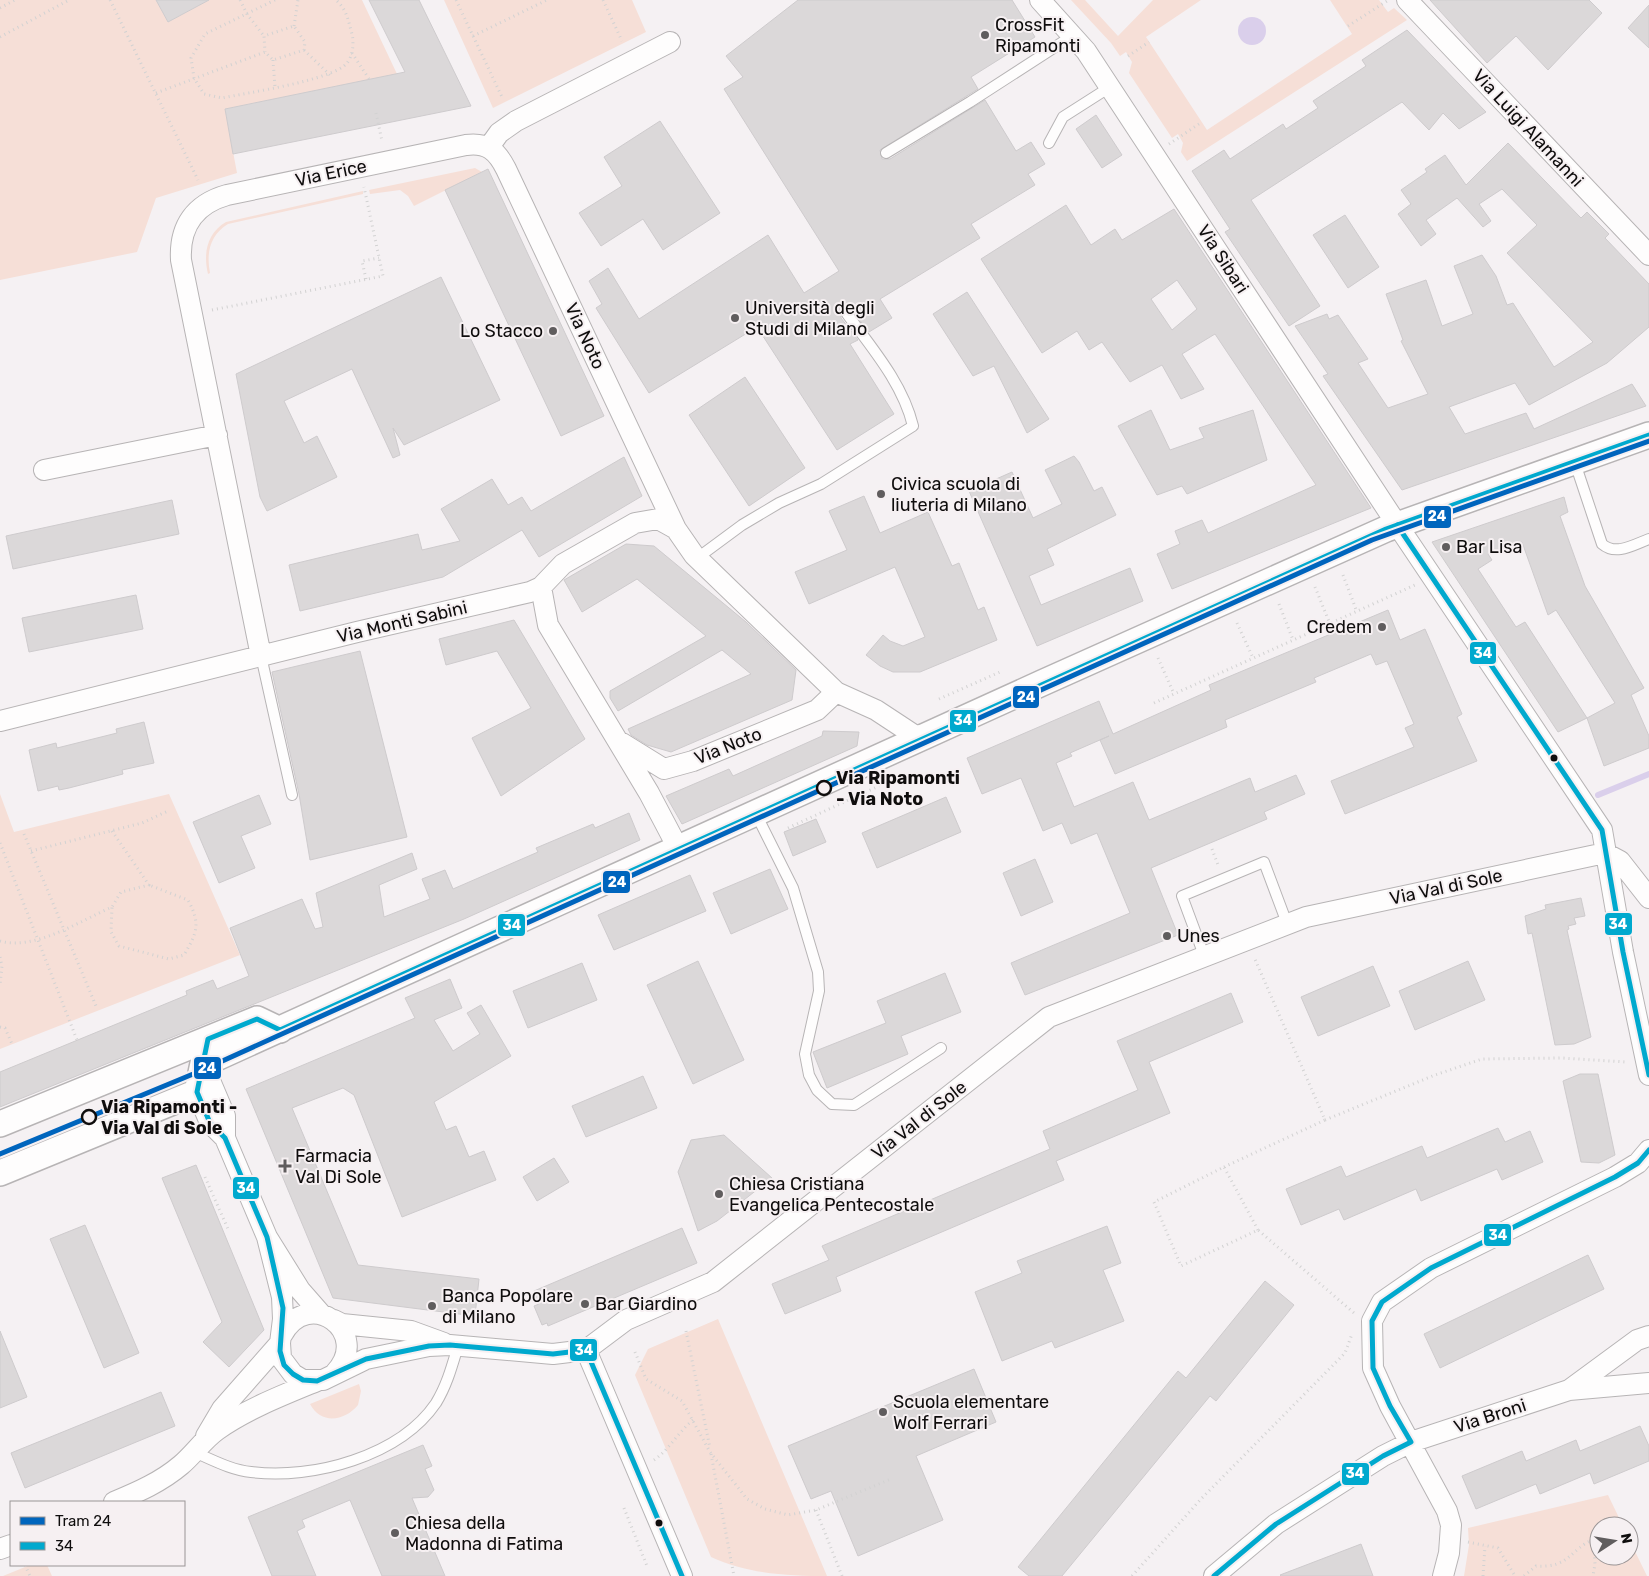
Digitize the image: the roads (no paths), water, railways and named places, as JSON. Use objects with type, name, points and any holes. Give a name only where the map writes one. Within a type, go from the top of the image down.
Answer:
[{"type":"street","name":"Via Sibari","points":[[1040,0],[1086,51],[1397,525],[1602,830],[1605,853],[1643,1014],[1648,1069]]},
{"type":"street","name":"Via Luigi Alamanni","points":[[1407,0],[1649,255]]},
{"type":"street","points":[[489,147],[499,133],[516,121],[670,42]]},
{"type":"street","name":"Via Erice","points":[[216,435],[181,260],[182,237],[193,214],[207,203],[227,195],[466,145],[476,144],[489,147]]},
{"type":"street","name":"Via Noto","points":[[489,147],[497,153],[506,169],[676,530],[696,559],[836,692],[876,710],[914,735],[925,736]]},
{"type":"street","points":[[44,470],[216,435],[261,656]]},
{"type":"street","points":[[203,1064],[679,850],[925,736],[1397,525],[1649,435]]},
{"type":"street","points":[[541,586],[563,564],[635,523],[658,519],[676,530]]},
{"type":"street","name":"Via Noto","points":[[541,586],[548,625],[618,741],[679,850]]},
{"type":"street","name":"Via Monti Sabini","points":[[0,721],[530,592],[541,586]]},
{"type":"street","name":"Via Noto","points":[[618,741],[664,770],[817,710],[836,692]]},
{"type":"street","points":[[1605,853],[1620,861],[1649,898]]},
{"type":"street","name":"Via Val di Sole","points":[[199,1446],[233,1420],[280,1396],[366,1359],[388,1353],[454,1346],[553,1354],[586,1350],[626,1320],[713,1282],[1049,1017],[1247,942],[1306,917],[1605,853]]},
{"type":"street","points":[[0,1124],[257,1019],[280,1030]]},
{"type":"street","points":[[208,1039],[197,1092],[210,1123],[225,1138],[267,1237],[300,1290],[344,1334],[347,1343],[345,1359],[335,1373]]},
{"type":"street","points":[[179,1051],[203,1064],[225,1116],[225,1138]]},
{"type":"street","points":[[0,1173],[197,1092]]},
{"type":"street","points":[[1443,1576],[1449,1553],[1451,1525],[1446,1511],[1411,1442],[1390,1406],[1373,1368],[1372,1321],[1382,1302],[1431,1268],[1615,1177],[1638,1163],[1649,1150]]},
{"type":"street","points":[[267,1237],[282,1297],[281,1358],[288,1370],[303,1380],[317,1381]]},
{"type":"street","name":"Via Val di Sole","points":[[199,1446],[222,1409],[281,1339],[290,1323],[300,1316],[327,1317],[342,1324],[411,1332],[454,1346]]},
{"type":"street","name":"Via Broni","points":[[1569,1390],[1638,1340],[1649,1336]]},
{"type":"street","points":[[586,1350],[682,1576]]},
{"type":"street","name":"Via Broni","points":[[1214,1576],[1276,1524],[1383,1456],[1411,1442],[1569,1390],[1649,1383]]},
{"type":"street","points":[[116,1501],[159,1482],[199,1446]]},
{"type":"lane","points":[[886,153],[978,98],[1072,36]]},
{"type":"lane","points":[[1049,143],[1063,117],[1110,87]]},
{"type":"lane","points":[[696,559],[742,525],[779,503],[822,484],[913,426],[908,404],[847,314]]},
{"type":"lane","points":[[1574,462],[1602,544],[1609,550],[1620,550],[1649,539]]},
{"type":"lane","points":[[261,656],[292,795]]},
{"type":"lane","points":[[756,814],[793,888],[818,972],[819,991],[805,1054],[808,1075],[817,1090],[832,1104],[854,1105],[941,1048]]},
{"type":"lane","points":[[1205,958],[1182,896],[1264,862],[1288,926]]},
{"type":"lane","points":[[199,1446],[234,1469],[268,1474],[304,1473],[357,1458],[390,1443],[417,1424],[427,1414],[446,1383],[454,1346]]},
{"type":"waterway","points":[[1598,795],[1649,774]]},
{"type":"tram line","name":"24","points":[[0,1154],[198,1072],[1372,540],[1649,441]]},
{"type":"place","name":"CrossFit Ripamonti","points":[[985,35]]},
{"type":"place","name":"Università degli Studi di Milano","points":[[735,318]]},
{"type":"place","name":"Lo Stacco","points":[[553,331]]},
{"type":"place","name":"Civica scuola di liuteria di Milano","points":[[881,494]]},
{"type":"place","name":"Bar Lisa","points":[[1446,547]]},
{"type":"place","name":"Credem","points":[[1382,627]]},
{"type":"place","name":"Via Ripamonti - Via Noto","points":[[824,788]]},
{"type":"place","name":"Unes","points":[[1167,936]]},
{"type":"place","name":"Via Ripamonti - Via Val di Sole","points":[[89,1117]]},
{"type":"place","name":"Farmacia Val Di Sole","points":[[285,1166]]},
{"type":"place","name":"Chiesa Cristiana Evangelica Pentecostale","points":[[719,1194]]},
{"type":"place","name":"Bar Giardino","points":[[585,1304]]},
{"type":"place","name":"Banca Popolare di Milano","points":[[432,1306]]},
{"type":"place","name":"Scuola elementare Wolf Ferrari","points":[[883,1412]]},
{"type":"place","name":"Chiesa della Madonna di Fatima","points":[[395,1533]]}]
